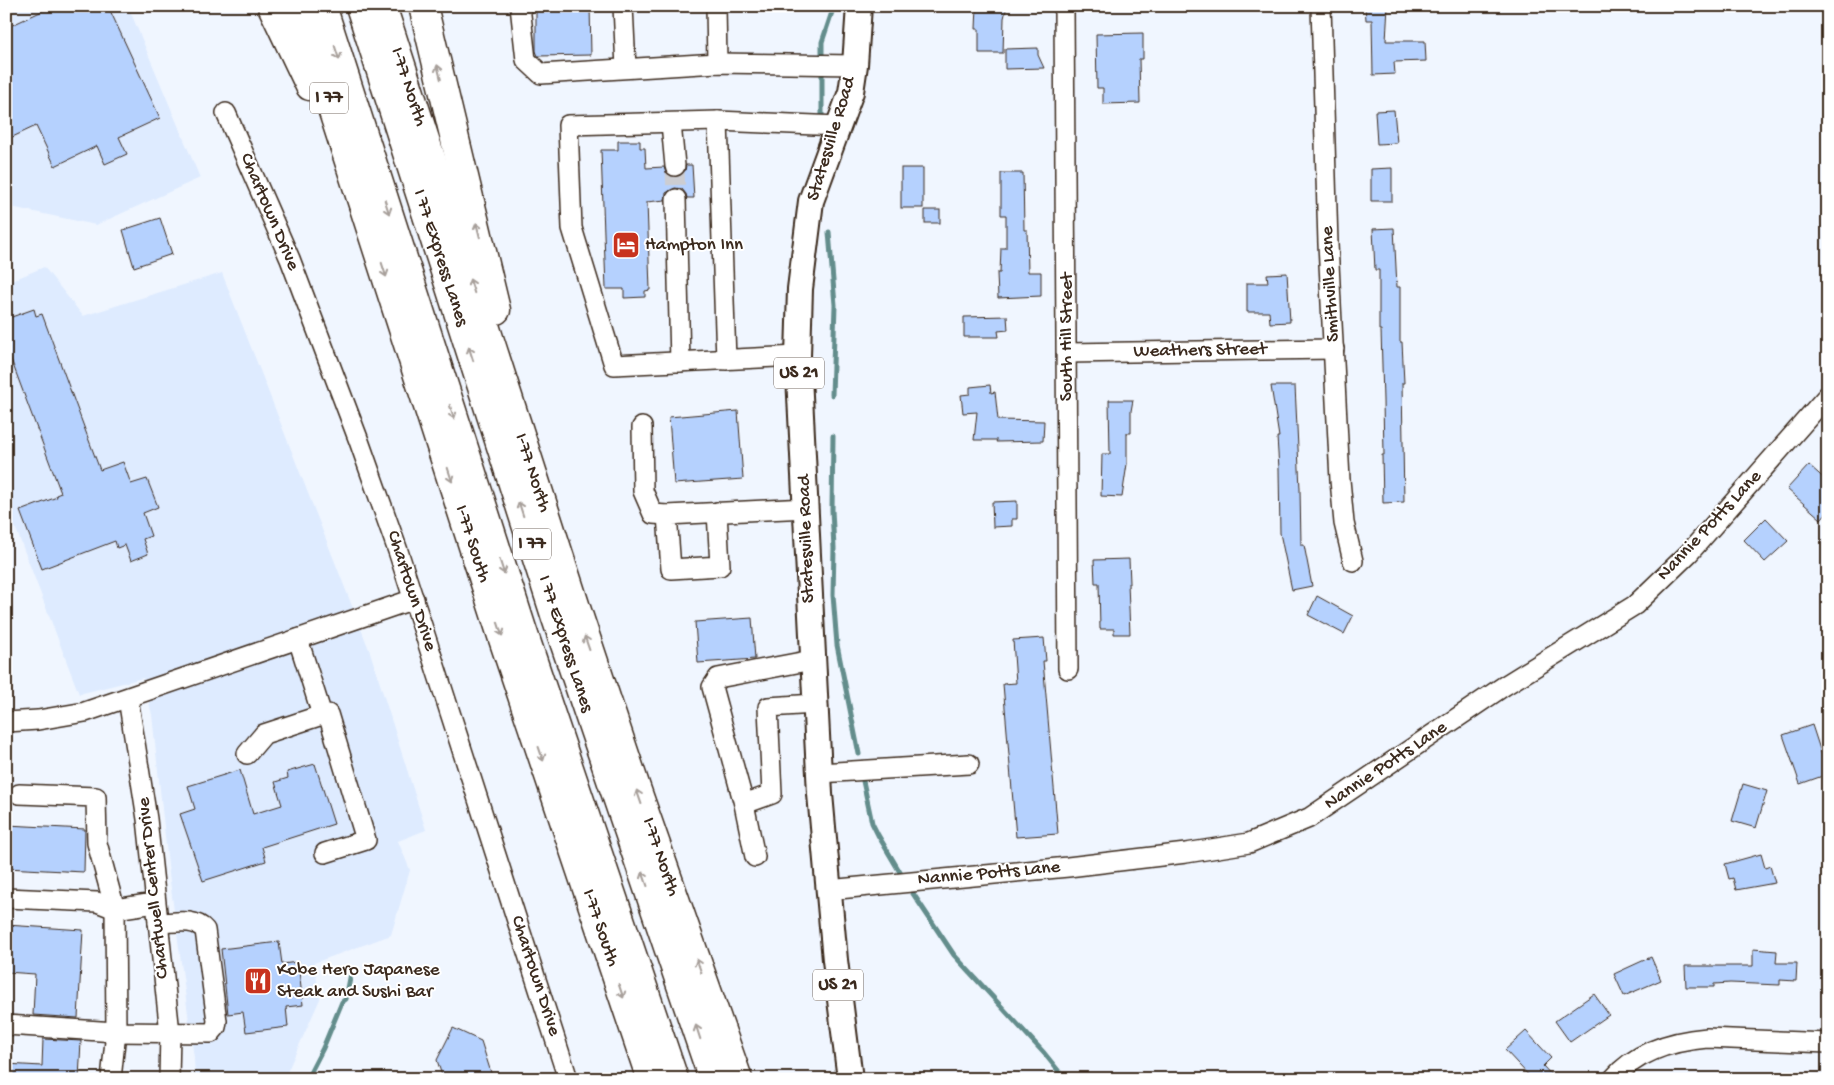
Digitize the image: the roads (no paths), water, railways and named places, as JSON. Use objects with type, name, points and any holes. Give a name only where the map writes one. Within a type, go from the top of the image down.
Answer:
[{"type":"highway","points":[[272,6],[358,190]]},
{"type":"highway","name":"I-77 South","points":[[299,6],[502,636],[651,1079]]},
{"type":"highway","name":"I 77 Express Lanes","points":[[322,6],[520,620],[674,1079]]},
{"type":"highway","name":"I 77 Express Lanes","points":[[360,6],[556,618],[713,1079]]},
{"type":"highway","name":"I-77 North","points":[[382,6],[636,788],[738,1079]]},
{"type":"highway","points":[[423,6],[488,274],[530,466]]},
{"type":"main road","name":"Statesville Road","points":[[850,1079],[828,890],[819,774],[798,356],[800,289],[811,201],[851,92],[859,6]]},
{"type":"street","points":[[520,6],[526,60],[541,74],[717,63],[855,65]]},
{"type":"street","points":[[622,6],[626,68]]},
{"type":"street","points":[[716,6],[717,63]]},
{"type":"street","name":"South Hill Street","points":[[1064,6],[1068,668]]},
{"type":"street","name":"Smithville Lane","points":[[1321,6],[1328,234],[1344,523],[1353,561]]},
{"type":"street","name":"Chartown Drive","points":[[226,113],[293,268],[359,440],[414,599],[568,1079]]},
{"type":"street","points":[[718,122],[726,360]]},
{"type":"street","points":[[798,356],[614,365],[572,228],[568,125],[718,122],[839,126]]},
{"type":"street","points":[[671,123],[675,166]]},
{"type":"street","points":[[676,199],[680,362]]},
{"type":"street","name":"Weathers Street","points":[[1067,353],[1334,349]]},
{"type":"street","name":"Nannie Potts Lane","points":[[828,890],[1068,867],[1250,844],[1309,818],[1504,686],[1634,605],[1689,553],[1828,395]]},
{"type":"street","points":[[642,426],[643,491],[653,514],[667,515],[806,508]]},
{"type":"street","points":[[667,515],[671,569],[720,566],[717,512]]},
{"type":"street","points":[[6,722],[67,716],[85,712],[414,599]]},
{"type":"street","points":[[298,639],[322,716]]},
{"type":"street","points":[[755,857],[744,804],[712,687],[718,678],[812,660]]},
{"type":"street","name":"Chartwell Center Drive","points":[[128,698],[147,819],[170,1033],[169,1079]]},
{"type":"street","points":[[744,804],[772,794],[768,708],[815,704]]},
{"type":"street","points":[[246,754],[264,734],[328,714],[366,840],[325,853]]},
{"type":"street","points":[[819,774],[969,764]]},
{"type":"street","points":[[19,794],[96,797],[97,843],[114,909],[116,1032],[111,1079]]},
{"type":"street","points":[[6,898],[97,902],[114,909],[155,903]]},
{"type":"street","points":[[6,1026],[116,1032],[211,1032],[216,1027],[217,1021],[205,930],[194,922],[158,924]]},
{"type":"street","points":[[1613,1079],[1638,1057],[1658,1047],[1690,1039],[1828,1043]]},
{"type":"waterway","points":[[822,121],[822,42],[834,6]]},
{"type":"waterway","points":[[829,232],[835,305],[832,395]]},
{"type":"waterway","points":[[833,436],[833,595],[837,645],[859,754]]},
{"type":"waterway","points":[[863,781],[872,823],[904,879]]},
{"type":"waterway","points":[[908,886],[954,955],[1044,1053],[1065,1079]]},
{"type":"waterway","points":[[307,1079],[323,1048],[342,1002],[346,999],[351,973]]},
{"type":"tunnel","points":[[675,166],[676,199]]},
{"type":"place","name":"Hampton Inn","points":[[626,245]]},
{"type":"place","name":"Kobe Hero Japanese Steak and Sushi Bar","points":[[258,981]]}]
